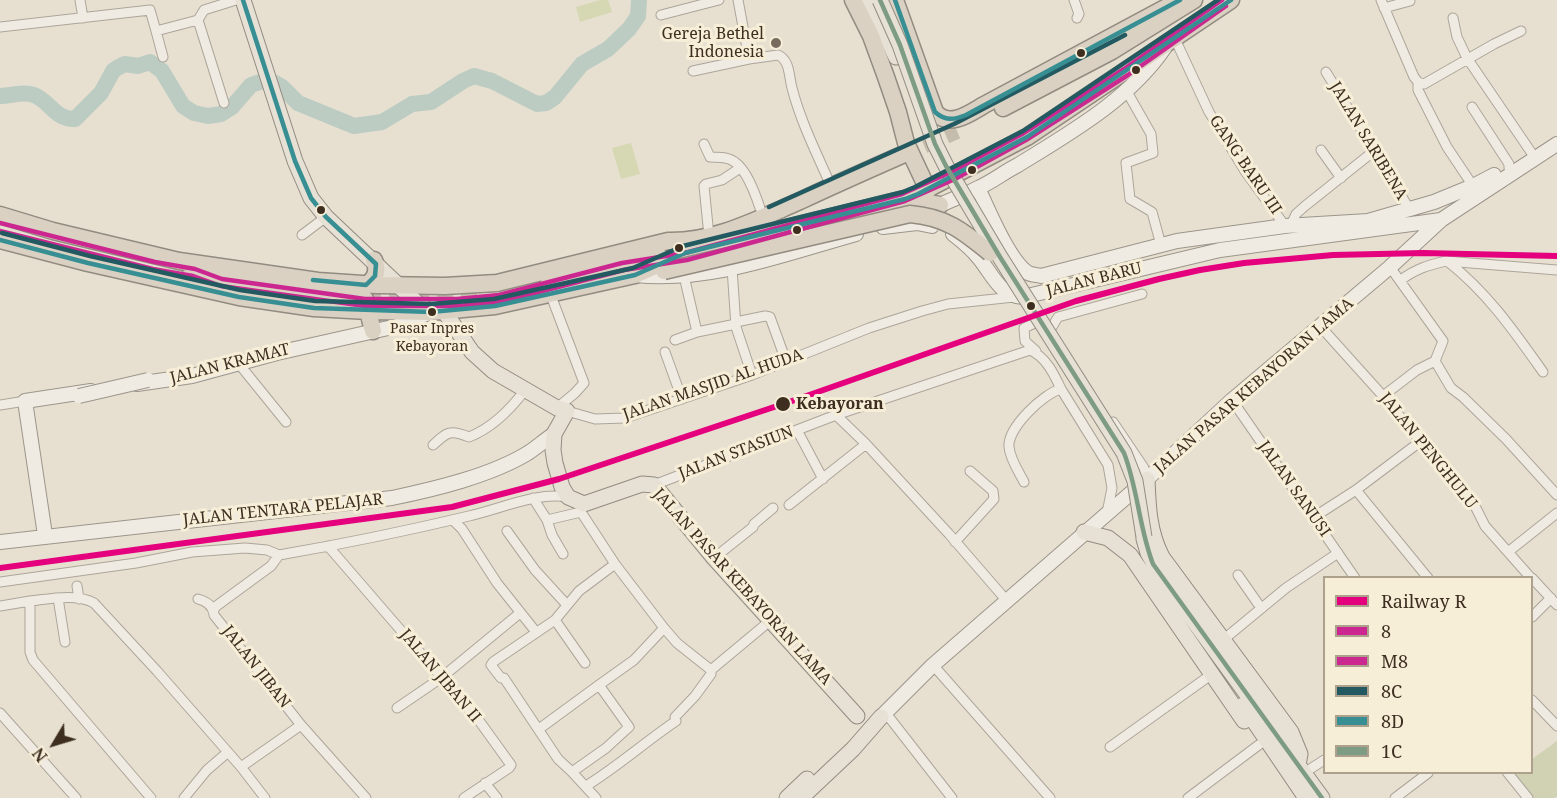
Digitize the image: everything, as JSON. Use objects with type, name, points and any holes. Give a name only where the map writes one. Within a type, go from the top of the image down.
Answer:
[{"type":"highway","points":[[853,0],[871,36],[898,112],[904,149],[928,190]]},
{"type":"highway","points":[[895,0],[931,101],[940,117],[951,120],[959,118],[1180,0]]},
{"type":"highway","points":[[957,131],[1113,51],[1194,0]]},
{"type":"highway","points":[[634,270],[685,247],[904,199],[928,190],[1036,132],[1231,0]]},
{"type":"highway","points":[[898,112],[912,119],[921,117],[928,111],[931,101]]},
{"type":"highway","points":[[716,234],[742,216],[827,177],[904,149]]},
{"type":"highway","points":[[0,240],[88,263],[239,297],[315,308],[435,312],[495,306],[634,270],[716,234],[752,223],[904,149]]},
{"type":"highway","points":[[904,199],[940,205]]},
{"type":"highway","points":[[477,298],[634,270],[664,271],[910,214],[934,217],[952,224],[989,261]]},
{"type":"highway","points":[[0,215],[53,231],[179,261],[318,281],[372,311]]},
{"type":"highway","points":[[384,285],[445,286],[497,283],[661,243],[685,247]]},
{"type":"highway","points":[[372,311],[373,280],[377,272],[374,260]]},
{"type":"highway","points":[[179,261],[222,279]]},
{"type":"highway","points":[[158,278],[171,276],[222,279],[372,311],[390,305],[392,296],[384,285]]},
{"type":"highway","points":[[372,311],[384,285]]},
{"type":"highway","points":[[435,312],[445,286]]},
{"type":"main road","name":"JALAN MASJID AL HUDA","points":[[243,0],[297,166],[311,198],[326,217],[417,303],[435,312],[493,371],[562,409]]},
{"type":"main road","points":[[869,0],[896,57],[930,152],[946,184],[989,261],[1119,460],[1140,538],[1153,564],[1244,698],[1322,798]]},
{"type":"main road","points":[[880,0],[900,45],[935,144],[946,166],[1000,257],[1124,453],[1135,481],[1140,538]]},
{"type":"main road","points":[[917,223],[928,212],[978,188],[1045,149],[1102,110],[1126,90],[1170,42]]},
{"type":"main road","points":[[1441,220],[1511,170],[1557,144]]},
{"type":"main road","name":"JALAN BARU","points":[[978,188],[1013,256],[1030,274],[1041,276],[1161,245],[1288,225],[1368,221],[1410,210],[1511,170]]},
{"type":"main road","name":"JALAN BARU","points":[[1014,297],[1045,292],[1220,250],[1426,224],[1441,220]]},
{"type":"main road","name":"JALAN PASAR KEBAYORAN LAMA","points":[[883,714],[933,665],[1147,479],[1232,400],[1390,267],[1441,220]]},
{"type":"main road","points":[[634,270],[662,278],[684,276],[732,268],[878,228],[917,223],[950,232],[989,261],[1002,289],[1014,297]]},
{"type":"main road","name":"JALAN PASAR KEBAYORAN LAMA","points":[[1412,247],[1426,224]]},
{"type":"main road","points":[[989,261],[1005,254],[1013,256]]},
{"type":"main road","points":[[45,535],[26,405],[80,396],[148,380],[372,311]]},
{"type":"main road","name":"JALAN KRAMAT","points":[[26,405],[192,376],[277,353],[372,311]]},
{"type":"main road","points":[[562,409],[554,434],[553,450],[559,478],[568,497],[583,508]]},
{"type":"main road","name":"JALAN TENTARA PELAJAR","points":[[0,542],[45,535],[271,513],[392,498],[477,476],[526,454],[554,434]]},
{"type":"main road","points":[[1147,479],[1149,515],[1154,543],[1290,732],[1300,754],[1301,769]]},
{"type":"main road","name":"JALAN PASAR KEBAYORAN LAMA","points":[[583,508],[642,484],[654,485],[714,558],[857,716]]},
{"type":"main road","points":[[1084,532],[1108,538],[1130,555],[1260,744],[1276,756]]},
{"type":"main road","points":[[1244,698],[1300,796]]},
{"type":"main road","points":[[787,798],[856,731],[857,716],[883,714]]},
{"type":"main road","points":[[801,798],[854,748],[883,714]]},
{"type":"street","points":[[80,0],[83,18]]},
{"type":"street","points":[[156,31],[198,20],[205,9],[236,0]]},
{"type":"street","points":[[661,15],[719,0]]},
{"type":"street","points":[[738,0],[749,58]]},
{"type":"street","points":[[1074,0],[1079,14],[1077,18]]},
{"type":"street","points":[[1410,1],[1382,4],[1414,77],[1418,82],[1424,84],[1467,58],[1521,31]]},
{"type":"street","points":[[0,27],[83,18],[150,5],[164,57]]},
{"type":"street","points":[[1453,18],[1457,37],[1467,58],[1535,158]]},
{"type":"street","points":[[198,20],[224,103]]},
{"type":"street","name":"GANG BARU III","points":[[1170,42],[1245,171],[1288,225]]},
{"type":"street","points":[[693,71],[749,58],[778,55],[786,61],[801,118],[827,177]]},
{"type":"street","name":"JALAN SARIBENA","points":[[1326,72],[1410,210]]},
{"type":"street","points":[[1418,82],[1418,90],[1447,147],[1473,186]]},
{"type":"street","points":[[1126,90],[1151,134],[1153,153],[1126,163],[1130,199],[1152,212],[1161,245]]},
{"type":"street","points":[[1472,107],[1511,170]]},
{"type":"street","points":[[704,144],[710,157],[731,159],[740,168],[753,186],[760,208]]},
{"type":"street","points":[[1321,150],[1341,177]]},
{"type":"street","points":[[1288,225],[1300,210],[1374,152]]},
{"type":"street","points":[[716,234],[704,186],[722,180],[740,168]]},
{"type":"street","points":[[302,235],[326,217]]},
{"type":"street","points":[[1401,280],[1412,271],[1446,261],[1557,270]]},
{"type":"street","points":[[1446,261],[1475,285],[1499,311],[1543,372]]},
{"type":"street","points":[[1383,396],[1416,370],[1435,361],[1443,341],[1390,267]]},
{"type":"street","points":[[732,268],[736,323],[752,375]]},
{"type":"street","points":[[684,276],[697,332]]},
{"type":"street","points":[[550,293],[584,383],[562,409]]},
{"type":"street","points":[[1052,327],[1058,317],[1142,294]]},
{"type":"street","name":"JALAN MASJID AL HUDA","points":[[562,409],[595,419],[625,418],[752,375],[869,328],[948,303],[1014,297]]},
{"type":"street","points":[[675,340],[697,332],[765,316],[770,317],[786,361]]},
{"type":"street","points":[[1107,514],[1112,488],[1108,465],[1039,354],[1025,341],[1024,328],[1037,322],[1052,327],[1081,375],[1144,468],[1147,479]]},
{"type":"street","name":"JALAN PENGHULU","points":[[1320,326],[1383,396],[1476,508],[1485,526],[1529,576]]},
{"type":"street","name":"JALAN STASIUN","points":[[654,485],[836,415],[1030,350],[1039,354]]},
{"type":"street","points":[[665,352],[682,399]]},
{"type":"street","points":[[1435,361],[1451,388],[1468,401],[1506,439],[1557,495]]},
{"type":"street","points":[[239,363],[286,422]]},
{"type":"street","points":[[1024,482],[1010,452],[1009,438],[1030,410],[1056,390],[1061,389]]},
{"type":"street","points":[[433,445],[448,433],[458,432],[469,437],[491,425],[525,390]]},
{"type":"street","name":"JALAN SANUSI","points":[[1232,400],[1354,576]]},
{"type":"street","points":[[0,405],[26,405]]},
{"type":"street","points":[[836,415],[866,444],[1007,601]]},
{"type":"street","points":[[797,430],[823,479]]},
{"type":"street","points":[[1314,517],[1356,490],[1420,441]]},
{"type":"street","points":[[789,505],[866,444]]},
{"type":"street","points":[[955,542],[994,499],[990,488],[970,471]]},
{"type":"street","points":[[1356,490],[1426,576]]},
{"type":"street","points":[[0,582],[136,563],[192,552],[245,548],[267,550],[279,555],[453,520],[533,498],[556,495],[568,497]]},
{"type":"street","points":[[533,498],[547,520],[552,535],[563,554]]},
{"type":"street","points":[[547,520],[583,508],[615,564],[664,628],[677,643],[711,670]]},
{"type":"street","points":[[714,558],[773,508]]},
{"type":"street","points":[[1508,552],[1557,513]]},
{"type":"street","points":[[453,520],[462,529],[496,583],[536,632]]},
{"type":"street","points":[[507,531],[535,570],[567,605]]},
{"type":"street","name":"JALAN JIBAN II","points":[[328,546],[480,722],[511,765],[464,798]]},
{"type":"street","points":[[1222,640],[1286,588],[1338,553]]},
{"type":"street","name":"JALAN JIBAN","points":[[279,555],[271,566],[213,610],[214,615],[301,725],[366,798]]},
{"type":"street","points":[[596,798],[558,759],[504,678],[501,678],[491,665],[555,620],[579,591],[615,564]]},
{"type":"street","points":[[1238,575],[1261,608]]},
{"type":"street","name":"JALAN PENGHULU","points":[[1533,580],[1554,602]]},
{"type":"street","points":[[77,585],[79,599]]},
{"type":"street","points":[[58,598],[65,642]]},
{"type":"street","points":[[0,606],[58,598],[87,599],[94,603],[228,752],[265,798]]},
{"type":"street","points":[[198,599],[204,601],[213,610]]},
{"type":"street","points":[[30,601],[30,652],[33,660],[151,798]]},
{"type":"street","points":[[1533,616],[1554,602]]},
{"type":"street","points":[[397,708],[441,678],[520,613]]},
{"type":"street","points":[[555,620],[585,663]]},
{"type":"street","points":[[586,786],[606,774],[641,745],[676,721],[675,717],[695,696],[711,674],[711,670],[771,620]]},
{"type":"street","points":[[538,729],[634,660],[664,628]]},
{"type":"street","points":[[933,665],[1050,798]]},
{"type":"street","points":[[1110,747],[1212,674]]},
{"type":"street","points":[[572,772],[606,748],[629,727],[599,685]]},
{"type":"street","points":[[1533,701],[1557,726]]},
{"type":"street","points":[[0,713],[76,798]]},
{"type":"street","points":[[883,714],[952,798]]},
{"type":"street","points":[[241,767],[301,725]]},
{"type":"street","points":[[1188,798],[1260,744]]},
{"type":"street","points":[[184,798],[207,770],[228,752]]},
{"type":"street","points":[[1301,769],[1323,760]]},
{"type":"street","points":[[1395,798],[1427,774]]},
{"type":"street","points":[[1509,774],[1528,798]]},
{"type":"street","points":[[486,783],[497,798]]},
{"type":"green space","points":[[608,0],[612,12],[580,22],[576,7]]},
{"type":"green space","points":[[631,143],[640,174],[621,179],[612,148]]},
{"type":"green space","points":[[1557,741],[1557,796],[1555,798],[1533,798],[1515,774],[1533,774],[1533,758]]},
{"type":"waterway","points":[[0,96],[34,95],[62,117],[75,119],[101,93],[113,71],[125,64],[138,66],[150,62],[162,71],[183,106],[194,113],[208,116],[221,114],[232,107],[251,85],[263,81],[282,87],[298,103],[354,126],[382,122],[412,104],[431,102],[474,76],[492,81],[537,104],[546,103],[555,97],[582,64],[608,49],[629,29],[638,16],[639,0]]},
{"type":"tunnel","points":[[902,155],[957,131]]},
{"type":"tunnel","points":[[365,299],[477,299]]},
{"type":"rail line","name":"R","points":[[0,568],[452,507],[559,479],[795,400],[1076,301],[1200,270],[1244,263],[1333,255],[1423,253],[1557,256]]},
{"type":"transit line","name":"8D","points":[[243,0],[295,161],[311,198],[326,217],[376,264],[375,276],[366,285],[313,280]]},
{"type":"transit line","name":"1C","points":[[880,0],[900,45],[935,144],[946,166],[1000,257],[1124,453],[1153,564],[1322,798]]},
{"type":"transit line","name":"8D","points":[[895,0],[935,112],[950,119],[966,115],[1180,0]]},
{"type":"transit line","name":"8C","points":[[2,233],[90,256],[240,290],[315,301],[431,304],[494,299],[633,268],[683,246],[903,192],[1023,131],[1218,0]]},
{"type":"transit line","name":"8","points":[[0,223],[155,262],[195,269],[222,279],[365,299],[457,299],[499,295],[622,263],[685,253],[902,194],[951,172],[1022,134],[1124,69],[1222,0]]},
{"type":"transit line","name":"8D","points":[[0,240],[88,263],[239,297],[314,308],[431,312],[495,306],[635,275],[685,253],[918,194],[1027,137],[1231,0]]},
{"type":"transit line","name":"M8","points":[[0,231],[153,269],[193,276],[221,286],[365,306],[457,306],[500,302],[624,270],[687,260],[905,201],[955,179],[1026,140],[1128,75],[1226,6]]},
{"type":"transit line","name":"8C","points":[[769,207],[954,124],[1125,35]]},
{"type":"place","name":"Gereja Bethel Indonesia","points":[[776,43]]},
{"type":"place","name":"Pasar Inpres Kebayoran","points":[[432,312]]},
{"type":"place","name":"Kebayoran","points":[[783,404]]}]
